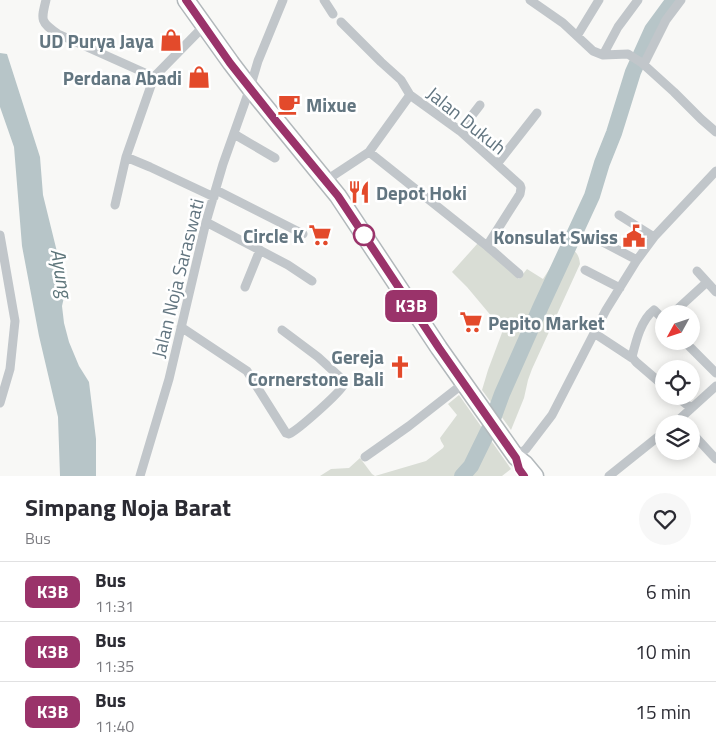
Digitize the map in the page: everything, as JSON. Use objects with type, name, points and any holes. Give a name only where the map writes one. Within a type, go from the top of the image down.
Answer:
[{"type":"highway","points":[[186,0],[204,26],[251,83],[338,196],[434,340],[513,453],[535,476]]},
{"type":"highway","points":[[513,453],[524,476]]},
{"type":"street","points":[[46,0],[44,23],[58,34],[154,77]]},
{"type":"street","name":"Jalan Noja Saraswati","points":[[140,476],[168,379],[206,222],[258,61],[283,0]]},
{"type":"street","points":[[324,0],[333,14]]},
{"type":"street","points":[[530,0],[540,3],[593,51],[603,55],[628,54],[643,64],[716,132]]},
{"type":"street","points":[[577,36],[599,0]]},
{"type":"street","points":[[603,55],[618,27],[638,0]]},
{"type":"street","points":[[643,64],[666,20],[681,0]]},
{"type":"street","points":[[341,22],[401,80],[410,95]]},
{"type":"street","points":[[115,205],[126,157],[154,77],[204,26]]},
{"type":"street","name":"Jalan Dukuh","points":[[325,181],[369,152],[410,95],[460,131],[520,185],[521,191],[487,246]]},
{"type":"street","points":[[460,131],[480,105]]},
{"type":"street","points":[[497,164],[537,113]]},
{"type":"street","points":[[234,134],[275,158]]},
{"type":"street","points":[[369,152],[487,246],[519,274]]},
{"type":"street","points":[[126,157],[215,194],[303,234]]},
{"type":"street","points":[[513,453],[526,449],[552,415],[606,310],[637,260],[654,237],[716,171]]},
{"type":"street","points":[[619,215],[654,237]]},
{"type":"street","points":[[206,222],[288,265],[312,281]]},
{"type":"street","points":[[0,235],[3,271],[15,321],[0,403]]},
{"type":"street","points":[[599,240],[637,260]]},
{"type":"street","points":[[245,287],[260,250]]},
{"type":"street","points":[[585,270],[620,288]]},
{"type":"street","points":[[697,271],[716,292]]},
{"type":"street","points":[[682,305],[707,282]]},
{"type":"street","points":[[632,358],[647,316],[655,311]]},
{"type":"street","points":[[181,327],[247,372],[286,433],[289,434],[329,401],[344,384],[342,379],[318,357],[282,330]]},
{"type":"street","points":[[594,333],[632,358],[655,379]]},
{"type":"street","points":[[693,350],[716,372]]},
{"type":"street","points":[[365,457],[467,386]]},
{"type":"street","points":[[685,415],[716,386]]},
{"type":"street","points":[[687,405],[691,408]]},
{"type":"street","points":[[609,476],[655,439]]},
{"type":"street","points":[[700,442],[716,459]]},
{"type":"street","points":[[620,468],[626,476]]},
{"type":"shaded area","points":[[478,243],[519,279],[527,269],[543,279],[565,245],[576,252],[580,264],[532,369],[524,398],[511,430],[482,390],[503,330],[452,272]]},
{"type":"shaded area","points":[[459,395],[511,469],[502,476],[375,476],[426,461],[443,448],[444,446],[440,438],[457,415],[448,404]]},
{"type":"shaded area","points":[[360,458],[375,476],[320,476],[331,469],[349,468]]},
{"type":"water","name":"Ayung","points":[[0,53],[7,54],[40,157],[43,195],[60,264],[67,284],[62,306],[64,323],[69,342],[79,366],[89,382],[96,439],[96,476],[60,476],[58,417],[39,336],[22,246],[14,147],[0,107]]},
{"type":"waterway","points":[[462,476],[471,466],[490,427],[502,394],[592,196],[633,72],[652,30],[674,0]]},
{"type":"bus line","name":"K3B","points":[[186,0],[230,63],[338,196],[439,348],[516,458],[519,469],[524,476]]},
{"type":"place","name":"UD Purya Jaya","points":[[171,40]]},
{"type":"place","name":"Perdana Abadi","points":[[199,77]]},
{"type":"place","name":"Mixue","points":[[289,104]]},
{"type":"place","name":"Depot Hoki","points":[[359,192]]},
{"type":"place","name":"Circle K","points":[[320,235]]},
{"type":"place","name":"Konsulat Swiss","points":[[634,236]]},
{"type":"place","name":"Pepito Market","points":[[471,322]]},
{"type":"place","name":"Gereja Cornerstone Bali","points":[[400,367]]}]
